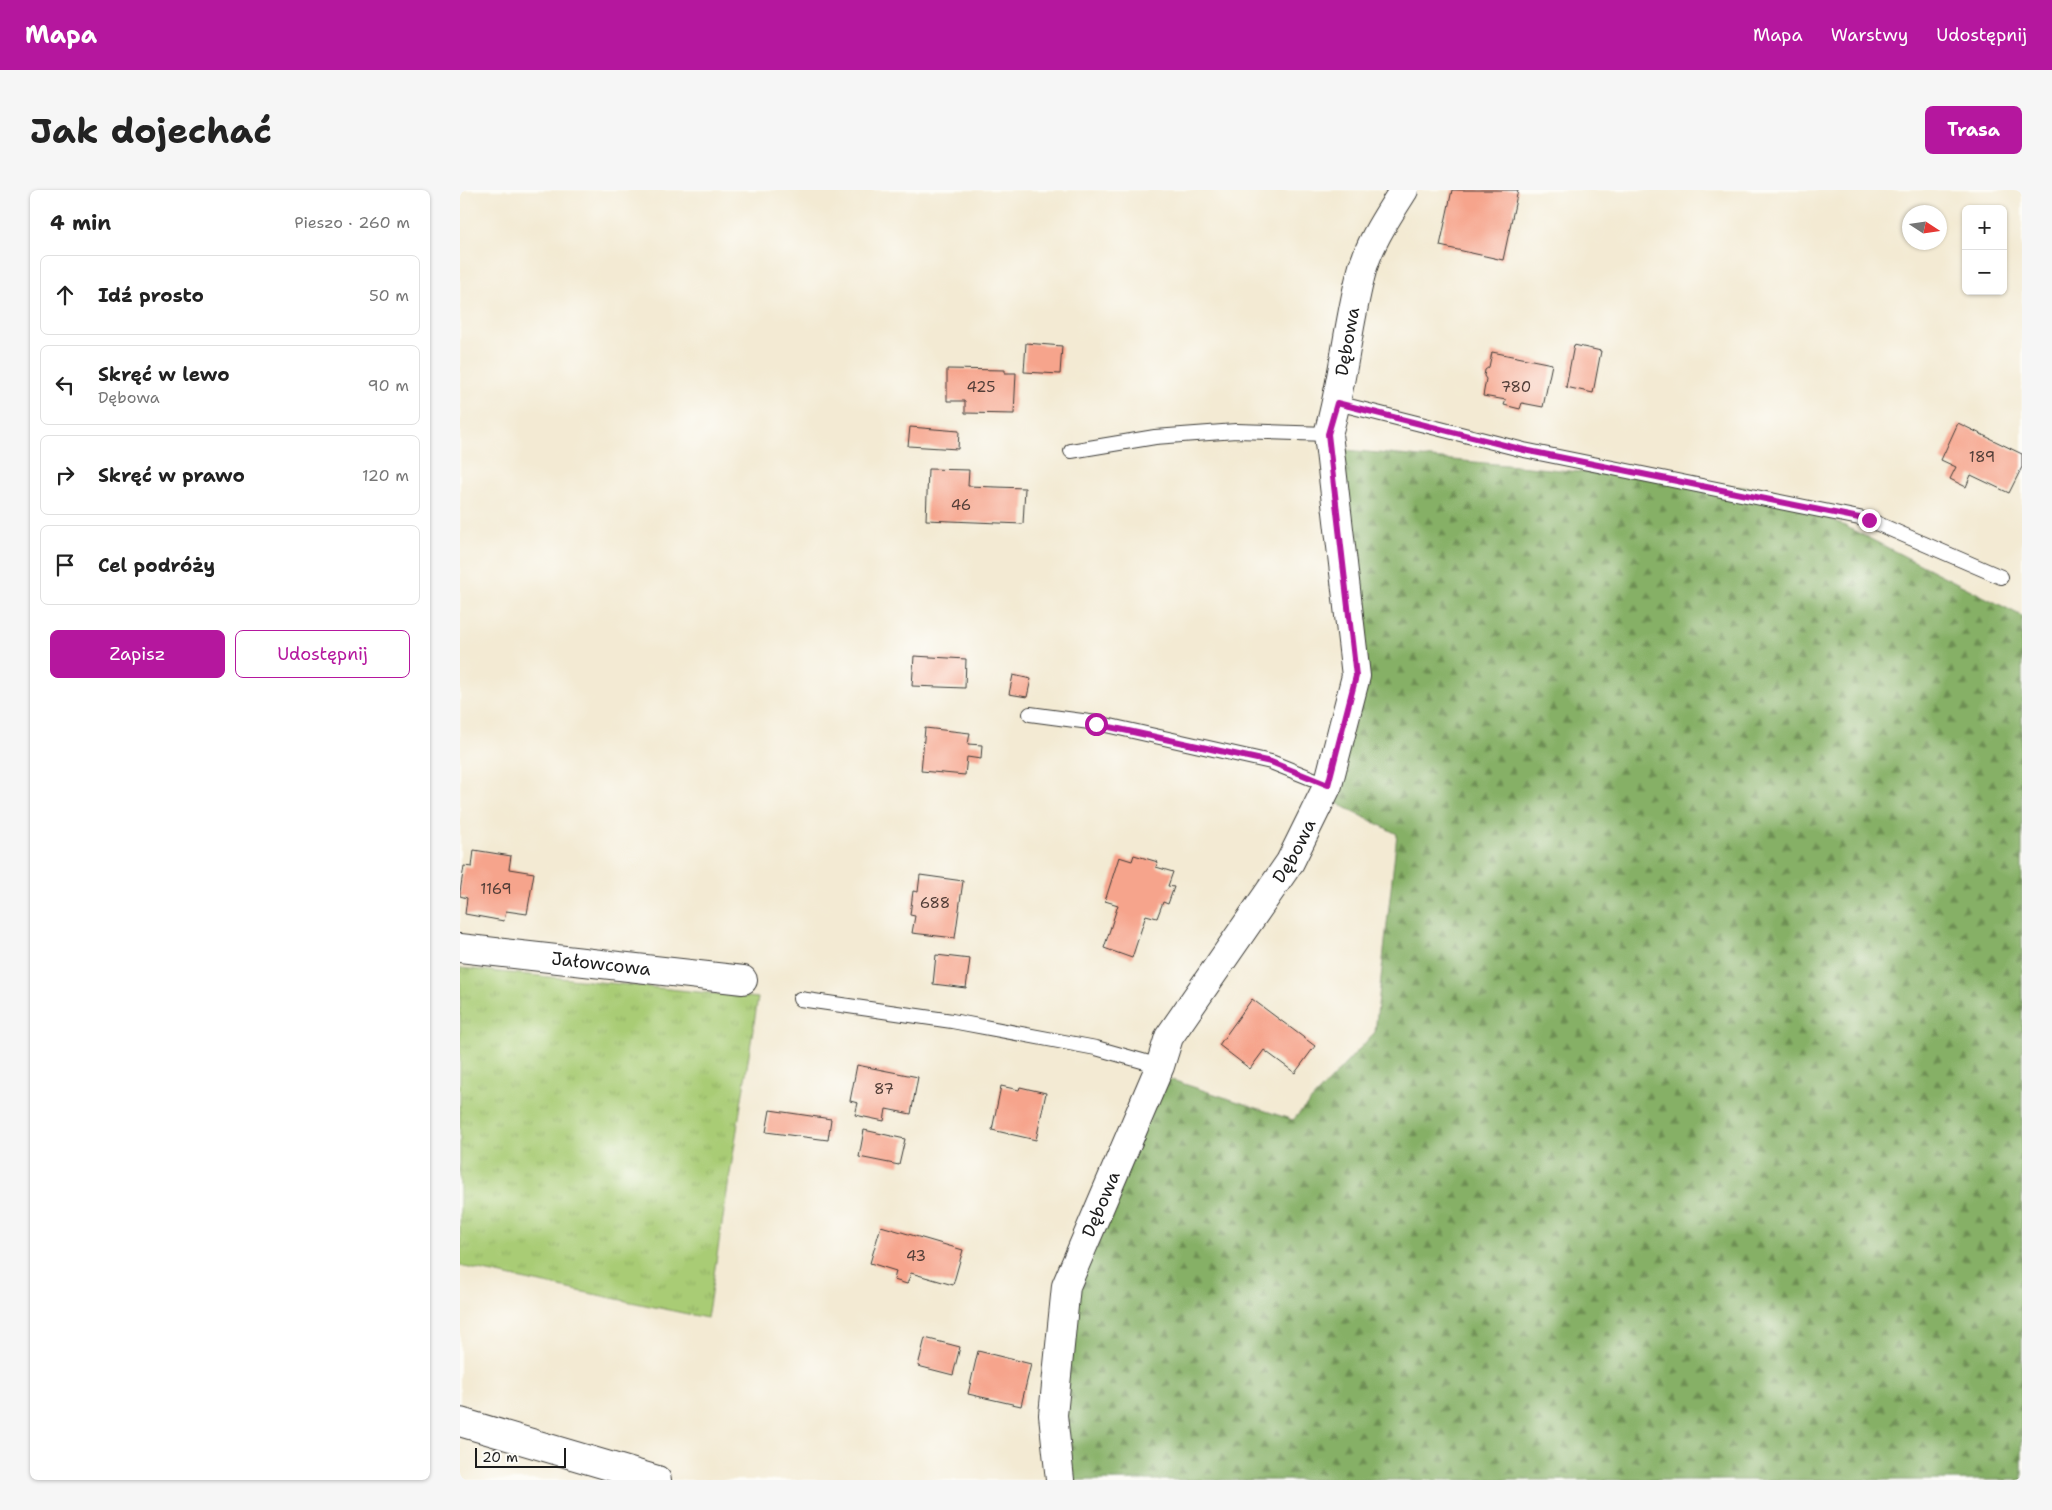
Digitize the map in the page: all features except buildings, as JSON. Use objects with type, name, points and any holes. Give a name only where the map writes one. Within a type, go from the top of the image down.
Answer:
[{"type":"street","name":"Dębowa","points":[[1060,1480],[1053,1415],[1066,1286],[1160,1066],[1169,1037],[1290,862],[1328,785],[1356,676],[1328,434],[1337,403],[1360,276],[1379,229],[1404,190]]},
{"type":"street","name":"Jałowcowa","points":[[460,948],[743,980]]},
{"type":"street","points":[[460,1422],[657,1480]]},
{"type":"lane","points":[[1337,403],[1524,450],[1869,520],[2001,577]]},
{"type":"lane","points":[[1071,451],[1155,437],[1236,431],[1328,434]]},
{"type":"lane","points":[[1030,714],[1096,724],[1271,762],[1328,785]]},
{"type":"lane","points":[[800,999],[952,1021],[1096,1048],[1160,1066]]},
{"type":"green space","points":[[1335,449],[1774,490],[2022,616],[2022,1480],[1065,1480],[1061,1414],[1075,1289],[1163,1077],[1293,1120],[1375,1032],[1397,834],[1333,801],[1367,677]]},
{"type":"green space","points":[[460,968],[758,998],[707,1318],[460,1266]]},
{"type":"route","points":[[1096,724],[1271,762],[1328,785],[1356,676],[1328,434],[1337,403],[1524,450],[1869,520]]}]
